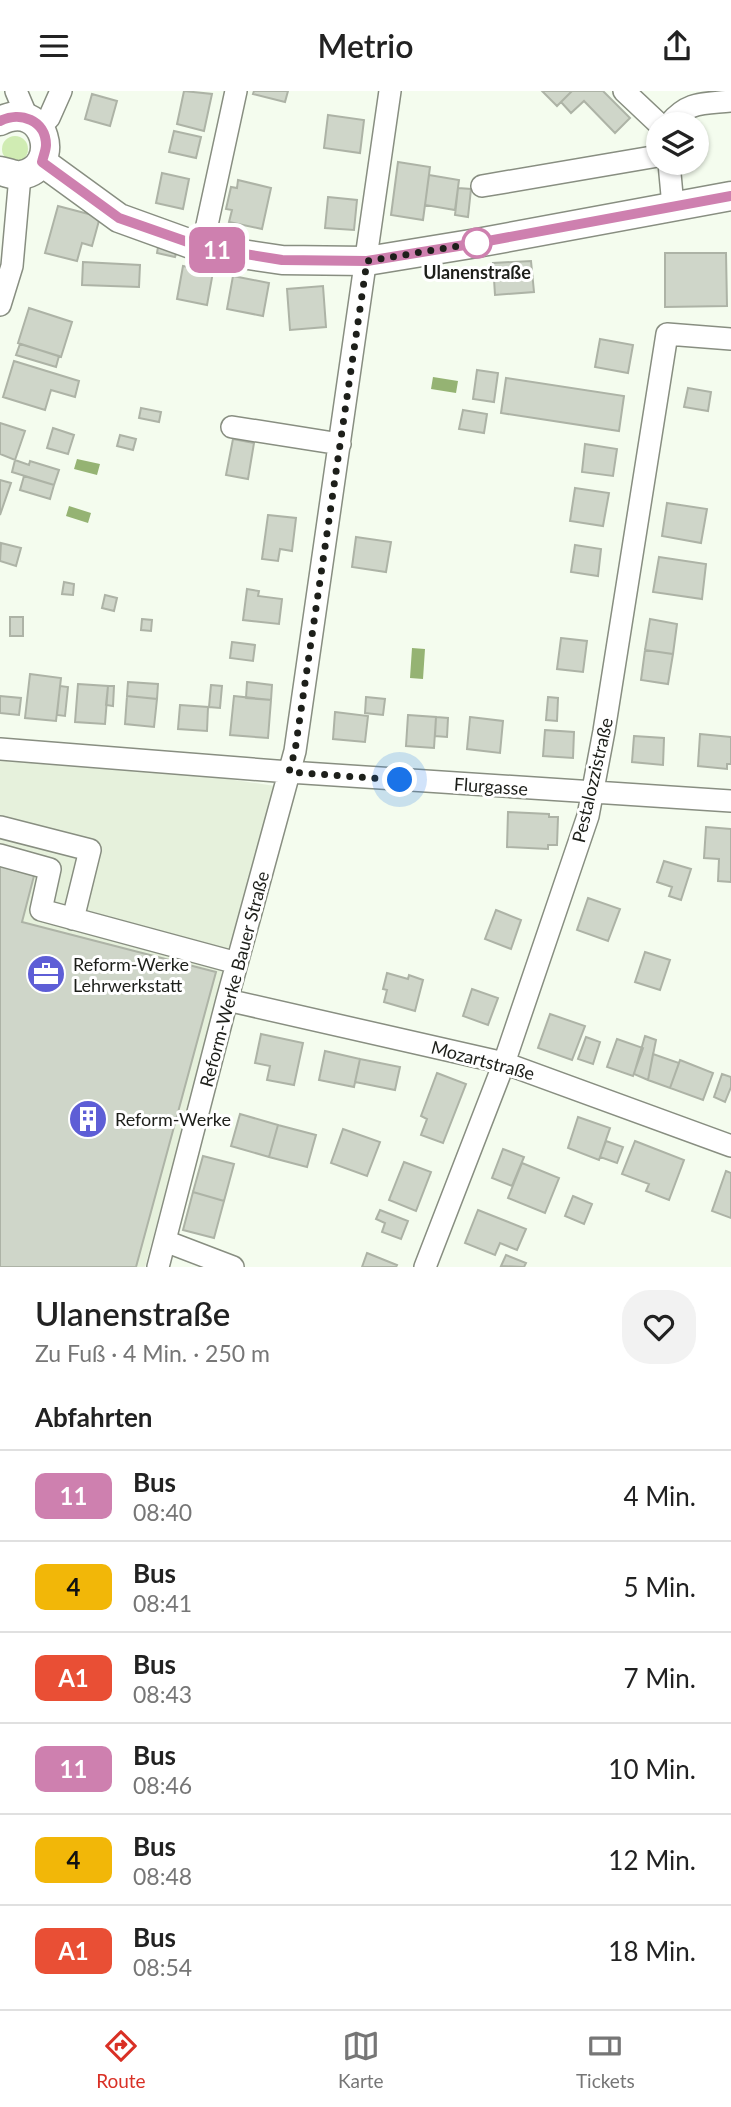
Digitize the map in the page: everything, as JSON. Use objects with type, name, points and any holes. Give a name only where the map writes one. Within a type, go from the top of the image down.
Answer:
[{"type":"main road","points":[[22,122],[46,144],[20,169],[119,218],[202,247],[282,260],[367,261],[731,196]]},
{"type":"street","points":[[16,91],[22,122],[49,118],[61,91]]},
{"type":"street","points":[[202,247],[236,91]]},
{"type":"street","points":[[289,772],[295,751],[390,91]]},
{"type":"street","points":[[624,91],[646,112]]},
{"type":"street","points":[[679,112],[692,105],[731,101]]},
{"type":"street","points":[[482,186],[646,158]]},
{"type":"street","points":[[0,305],[12,266],[20,169]]},
{"type":"street","points":[[670,175],[673,206]]},
{"type":"street","name":"Pestalozzistraße","points":[[425,1267],[504,1063],[588,816],[667,334],[731,339]]},
{"type":"street","points":[[232,427],[340,444]]},
{"type":"street","name":"Flurgasse","points":[[0,750],[731,801]]},
{"type":"street","name":"Reform-Werke Bauer Straße","points":[[158,1267],[289,772]]},
{"type":"street","points":[[0,827],[90,850],[73,919]]},
{"type":"street","points":[[0,855],[50,869],[41,910],[237,963]]},
{"type":"street","name":"Mozartstraße","points":[[227,1000],[504,1063],[731,1146]]},
{"type":"street","points":[[165,1241],[233,1267]]},
{"type":"shaded area","points":[[15,136],[24,140],[28,149],[24,158],[15,162],[6,158],[2,149],[6,140]]},
{"type":"shaded area","points":[[433,377],[458,381],[456,393],[431,389]]},
{"type":"shaded area","points":[[77,459],[100,464],[97,475],[74,469]]},
{"type":"shaded area","points":[[69,506],[91,513],[88,523],[66,516]]},
{"type":"shaded area","points":[[412,648],[425,649],[423,679],[410,678]]},
{"type":"shaded area","points":[[0,745],[275,786],[145,1267],[0,1267]]},
{"type":"building","points":[[184,91],[212,94],[204,131],[177,124]]},
{"type":"building","points":[[254,91],[288,91],[285,102],[253,94]]},
{"type":"building","points":[[542,91],[572,91],[557,106]]},
{"type":"building","points":[[572,91],[603,91],[630,118],[615,133],[584,101],[571,113],[561,102]]},
{"type":"building","points":[[92,94],[117,101],[110,126],[85,119]]},
{"type":"building","points":[[328,115],[364,120],[360,153],[324,148]]},
{"type":"building","points":[[174,131],[201,137],[196,158],[169,152]]},
{"type":"building","points":[[398,162],[430,167],[423,220],[391,215]]},
{"type":"building","points":[[162,173],[189,179],[183,209],[156,203]]},
{"type":"building","points":[[429,175],[459,180],[455,210],[425,205]]},
{"type":"building","points":[[238,180],[271,188],[262,229],[229,222],[232,210],[226,209],[231,187],[237,188]]},
{"type":"building","points":[[458,188],[471,189],[468,217],[455,215]]},
{"type":"building","points":[[328,197],[357,200],[354,230],[325,228]]},
{"type":"building","points":[[58,206],[100,217],[92,246],[82,243],[77,261],[45,253]]},
{"type":"building","points":[[158,247],[177,251],[175,257],[157,253]]},
{"type":"building","points":[[665,253],[726,253],[727,306],[665,307]]},
{"type":"building","points":[[531,261],[534,292],[495,295],[493,263]]},
{"type":"building","points":[[83,262],[140,265],[139,287],[82,285]]},
{"type":"building","points":[[183,266],[213,272],[207,305],[177,299]]},
{"type":"building","points":[[233,276],[269,283],[263,316],[227,309]]},
{"type":"building","points":[[323,286],[326,327],[290,330],[287,289]]},
{"type":"building","points":[[29,308],[72,322],[61,357],[18,343]]},
{"type":"building","points":[[600,339],[633,345],[628,373],[595,367]]},
{"type":"building","points":[[20,344],[59,356],[56,367],[16,355]]},
{"type":"building","points":[[14,361],[79,381],[75,397],[51,390],[45,410],[3,397]]},
{"type":"building","points":[[477,370],[498,373],[494,402],[473,399]]},
{"type":"building","points":[[506,378],[624,396],[619,431],[501,413]]},
{"type":"building","points":[[688,388],[711,392],[708,411],[684,407]]},
{"type":"building","points":[[141,408],[161,412],[159,422],[139,418]]},
{"type":"building","points":[[463,410],[487,414],[484,433],[459,429]]},
{"type":"building","points":[[0,423],[25,431],[15,460],[0,454]]},
{"type":"building","points":[[53,428],[74,435],[68,454],[47,448]]},
{"type":"building","points":[[120,435],[136,439],[133,450],[117,446]]},
{"type":"building","points":[[233,439],[254,443],[248,479],[226,475]]},
{"type":"building","points":[[585,444],[617,449],[613,476],[582,472]]},
{"type":"building","points":[[15,460],[29,465],[30,461],[59,470],[54,485],[12,472]]},
{"type":"building","points":[[24,476],[54,485],[50,499],[20,490]]},
{"type":"building","points":[[0,480],[11,483],[0,515]]},
{"type":"building","points":[[575,488],[609,493],[603,526],[570,521]]},
{"type":"building","points":[[667,503],[707,509],[701,543],[662,536]]},
{"type":"building","points":[[268,515],[296,518],[292,551],[280,549],[278,561],[262,559]]},
{"type":"building","points":[[356,537],[391,542],[386,572],[352,567]]},
{"type":"building","points":[[1,543],[21,548],[16,566],[0,561]]},
{"type":"building","points":[[575,545],[601,549],[598,576],[571,572]]},
{"type":"building","points":[[659,557],[706,564],[702,599],[653,592]]},
{"type":"building","points":[[64,582],[74,584],[73,595],[62,594]]},
{"type":"building","points":[[247,589],[259,591],[258,596],[282,599],[279,624],[243,620]]},
{"type":"building","points":[[105,595],[117,598],[114,611],[102,608]]},
{"type":"building","points":[[10,617],[23,617],[23,636],[10,636]]},
{"type":"building","points":[[142,619],[152,620],[151,631],[141,630]]},
{"type":"building","points":[[650,619],[677,624],[673,654],[645,650]]},
{"type":"building","points":[[561,638],[587,641],[583,672],[557,669]]},
{"type":"building","points":[[232,642],[255,645],[253,661],[230,658]]},
{"type":"building","points":[[645,650],[673,654],[668,684],[641,680]]},
{"type":"building","points":[[30,674],[61,678],[56,721],[25,718]]},
{"type":"building","points":[[128,682],[158,684],[157,699],[127,696]]},
{"type":"building","points":[[247,682],[272,685],[271,700],[246,698]]},
{"type":"building","points":[[78,684],[108,686],[105,724],[75,722]]},
{"type":"building","points":[[211,685],[222,686],[220,708],[209,707]]},
{"type":"building","points":[[60,686],[68,687],[65,716],[57,715]]},
{"type":"building","points":[[108,686],[114,686],[113,706],[106,705]]},
{"type":"building","points":[[0,696],[21,698],[19,715],[0,713]]},
{"type":"building","points":[[127,696],[157,699],[154,727],[125,724]]},
{"type":"building","points":[[234,696],[271,700],[268,738],[230,735]]},
{"type":"building","points":[[366,697],[385,699],[383,715],[365,713]]},
{"type":"building","points":[[548,697],[558,698],[557,721],[546,720]]},
{"type":"building","points":[[180,705],[208,707],[207,731],[178,729]]},
{"type":"building","points":[[335,712],[368,716],[365,742],[333,739]]},
{"type":"building","points":[[408,715],[436,717],[434,748],[406,746]]},
{"type":"building","points":[[436,717],[448,718],[447,737],[435,736]]},
{"type":"building","points":[[470,717],[503,721],[500,753],[467,749]]},
{"type":"building","points":[[545,730],[574,732],[573,758],[543,756]]},
{"type":"building","points":[[700,734],[731,737],[731,764],[727,764],[727,769],[698,766]]},
{"type":"building","points":[[634,736],[664,738],[663,765],[632,762]]},
{"type":"building","points":[[508,812],[558,817],[557,845],[548,845],[548,849],[507,847]]},
{"type":"building","points":[[706,827],[731,829],[731,882],[718,881],[719,859],[704,858]]},
{"type":"building","points":[[664,861],[691,869],[681,900],[669,896],[672,887],[657,882]]},
{"type":"building","name":"Reform-Werke","points":[[0,863],[35,872],[22,922],[216,972],[136,1267],[0,1267]]},
{"type":"building","points":[[588,898],[620,909],[608,941],[577,930]]},
{"type":"building","points":[[496,910],[521,920],[511,949],[485,939]]},
{"type":"building","points":[[645,952],[670,960],[660,990],[635,982]]},
{"type":"building","points":[[387,973],[408,979],[409,975],[423,980],[415,1011],[384,1002],[387,990],[383,989]]},
{"type":"building","points":[[472,989],[498,998],[488,1025],[463,1016]]},
{"type":"building","points":[[550,1014],[585,1026],[572,1060],[538,1048]]},
{"type":"building","points":[[261,1034],[303,1043],[294,1085],[267,1080],[270,1066],[255,1063]]},
{"type":"building","points":[[645,1036],[656,1040],[648,1080],[634,1074]]},
{"type":"building","points":[[586,1037],[600,1042],[593,1064],[578,1059]]},
{"type":"building","points":[[617,1039],[643,1048],[633,1076],[607,1067]]},
{"type":"building","points":[[325,1051],[360,1059],[354,1087],[319,1080]]},
{"type":"building","points":[[653,1054],[679,1063],[670,1088],[648,1080]]},
{"type":"building","points":[[360,1059],[400,1067],[395,1090],[355,1082]]},
{"type":"building","points":[[680,1060],[713,1073],[703,1100],[670,1088]]},
{"type":"building","points":[[437,1073],[466,1084],[443,1143],[421,1135],[427,1119],[421,1116]]},
{"type":"building","points":[[722,1074],[731,1077],[731,1087],[725,1102],[714,1097]]},
{"type":"building","points":[[240,1114],[278,1125],[269,1157],[231,1146]]},
{"type":"building","points":[[578,1117],[610,1128],[599,1160],[568,1148]]},
{"type":"building","points":[[278,1125],[316,1135],[307,1167],[269,1157]]},
{"type":"building","points":[[343,1129],[380,1142],[367,1176],[331,1163]]},
{"type":"building","points":[[606,1141],[623,1147],[617,1163],[600,1157]]},
{"type":"building","points":[[635,1141],[684,1160],[669,1200],[646,1191],[649,1184],[622,1174]]},
{"type":"building","points":[[503,1149],[524,1157],[512,1186],[492,1178]]},
{"type":"building","points":[[203,1156],[234,1164],[224,1201],[193,1192]]},
{"type":"building","points":[[404,1162],[431,1172],[416,1211],[389,1200]]},
{"type":"building","points":[[522,1163],[559,1178],[545,1213],[508,1198]]},
{"type":"building","points":[[726,1171],[731,1173],[731,1218],[712,1211]]},
{"type":"building","points":[[193,1192],[224,1201],[214,1238],[183,1230]]},
{"type":"building","points":[[573,1196],[592,1204],[584,1224],[565,1216]]},
{"type":"building","points":[[380,1210],[408,1221],[401,1239],[382,1232],[385,1223],[376,1219]]},
{"type":"building","points":[[478,1210],[526,1229],[517,1250],[500,1243],[495,1255],[465,1243]]},
{"type":"building","points":[[367,1253],[397,1265],[362,1267]]},
{"type":"building","points":[[506,1255],[526,1263],[524,1267],[501,1266]]},
{"type":"bus line","name":"11","points":[[0,121],[11,116],[27,117],[39,126],[46,144],[42,162],[119,218],[202,247],[282,260],[367,261],[731,196]]},
{"type":"place","name":"Ulanenstraße","points":[[477,243]]},
{"type":"place","name":"Reform-Werke Lehrwerkstatt","points":[[46,974]]},
{"type":"place","name":"Reform-Werke","points":[[88,1119]]},
{"type":"route","points":[[400,780],[289,772],[295,751],[367,261],[477,243]]}]
